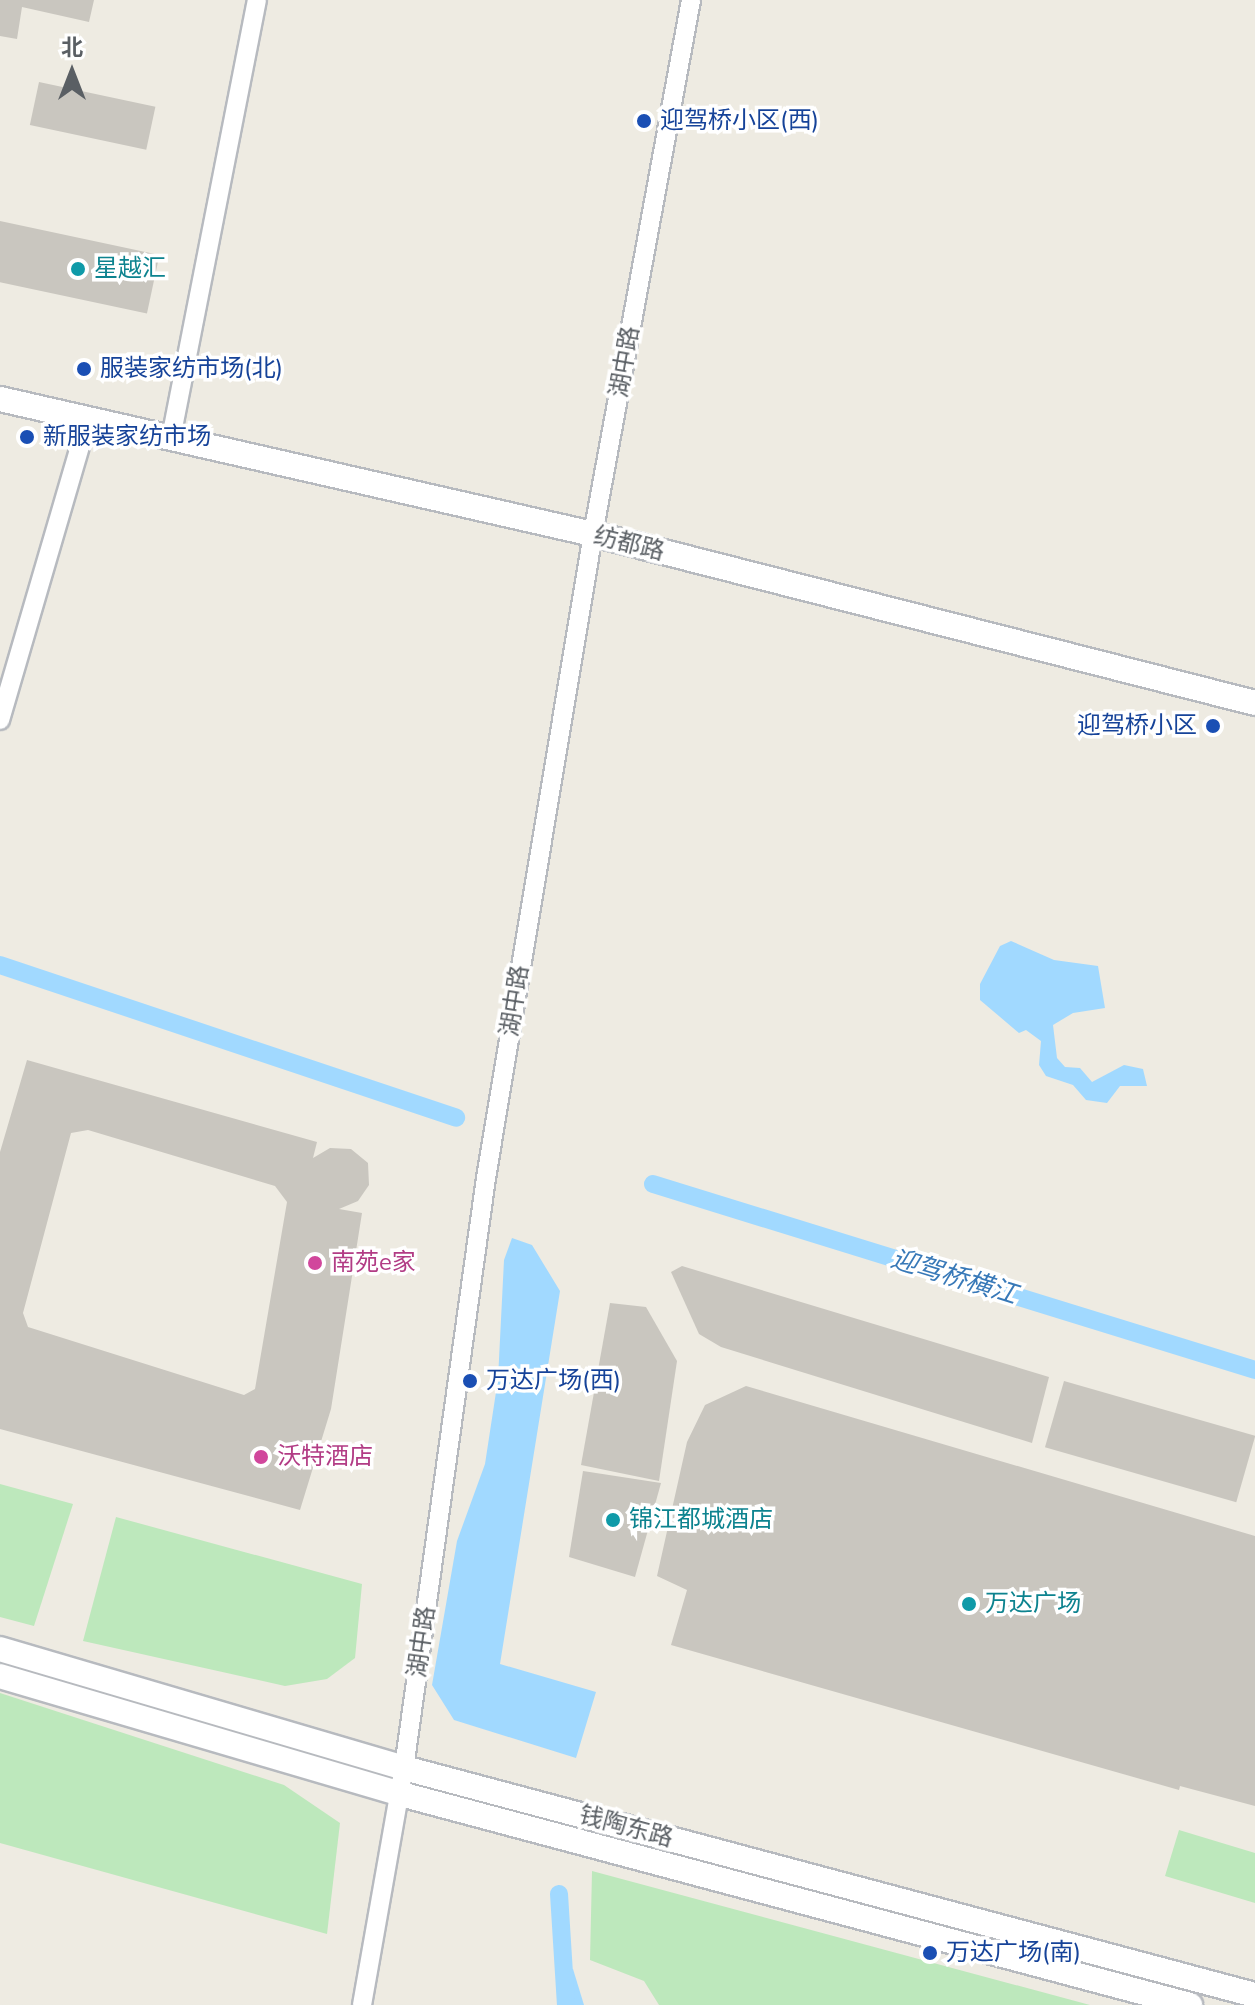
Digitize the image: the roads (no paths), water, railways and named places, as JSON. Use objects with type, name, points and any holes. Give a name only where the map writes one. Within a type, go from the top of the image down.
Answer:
[{"type":"street","points":[[171,438],[257,0]]},
{"type":"street","name":"湖中路","points":[[362,2005],[397,1793],[404,1768],[486,1178],[593,534],[691,0]]},
{"type":"street","name":"纺都路","points":[[0,399],[593,534],[1255,703]]},
{"type":"street","points":[[0,720],[88,419]]},
{"type":"street","name":"钱陶东路","points":[[0,1649],[404,1768],[1255,1995]]},
{"type":"street","name":"钱陶东路","points":[[0,1676],[397,1793],[1190,2005]]},
{"type":"water","points":[[1011,941],[1054,960],[1098,966],[1105,1008],[1073,1013],[1053,1025],[1057,1058],[1065,1067],[1080,1068],[1092,1082],[1124,1065],[1143,1069],[1147,1086],[1120,1086],[1107,1103],[1086,1100],[1073,1085],[1046,1076],[1039,1065],[1041,1041],[1026,1030],[1019,1033],[980,1000],[980,984],[1000,946]]},
{"type":"water","points":[[512,1238],[532,1245],[560,1291],[500,1664],[596,1692],[576,1758],[454,1720],[432,1685],[457,1541],[485,1464],[498,1379],[504,1260]]},
{"type":"water","points":[[573,1969],[584,2005],[559,2005],[559,1970]]},
{"type":"waterway","points":[[0,965],[456,1118]]},
{"type":"waterway","name":"迎驾桥横江","points":[[653,1184],[1255,1370]]},
{"type":"waterway","points":[[559,1894],[566,2005]]},
{"type":"place","name":"迎驾桥小区(西)","points":[[644,121]]},
{"type":"place","name":"星越汇","points":[[78,269]]},
{"type":"place","name":"服装家纺市场(北)","points":[[84,369]]},
{"type":"place","name":"新服装家纺市场","points":[[27,437]]},
{"type":"place","name":"迎驾桥小区","points":[[1213,726]]},
{"type":"place","name":"南苑e家","points":[[315,1263]]},
{"type":"place","name":"万达广场(西)","points":[[470,1381]]},
{"type":"place","name":"沃特酒店","points":[[261,1457]]},
{"type":"place","name":"锦江都城酒店","points":[[613,1520]]},
{"type":"place","name":"万达广场","points":[[969,1604]]},
{"type":"place","name":"万达广场(南)","points":[[930,1953]]}]
